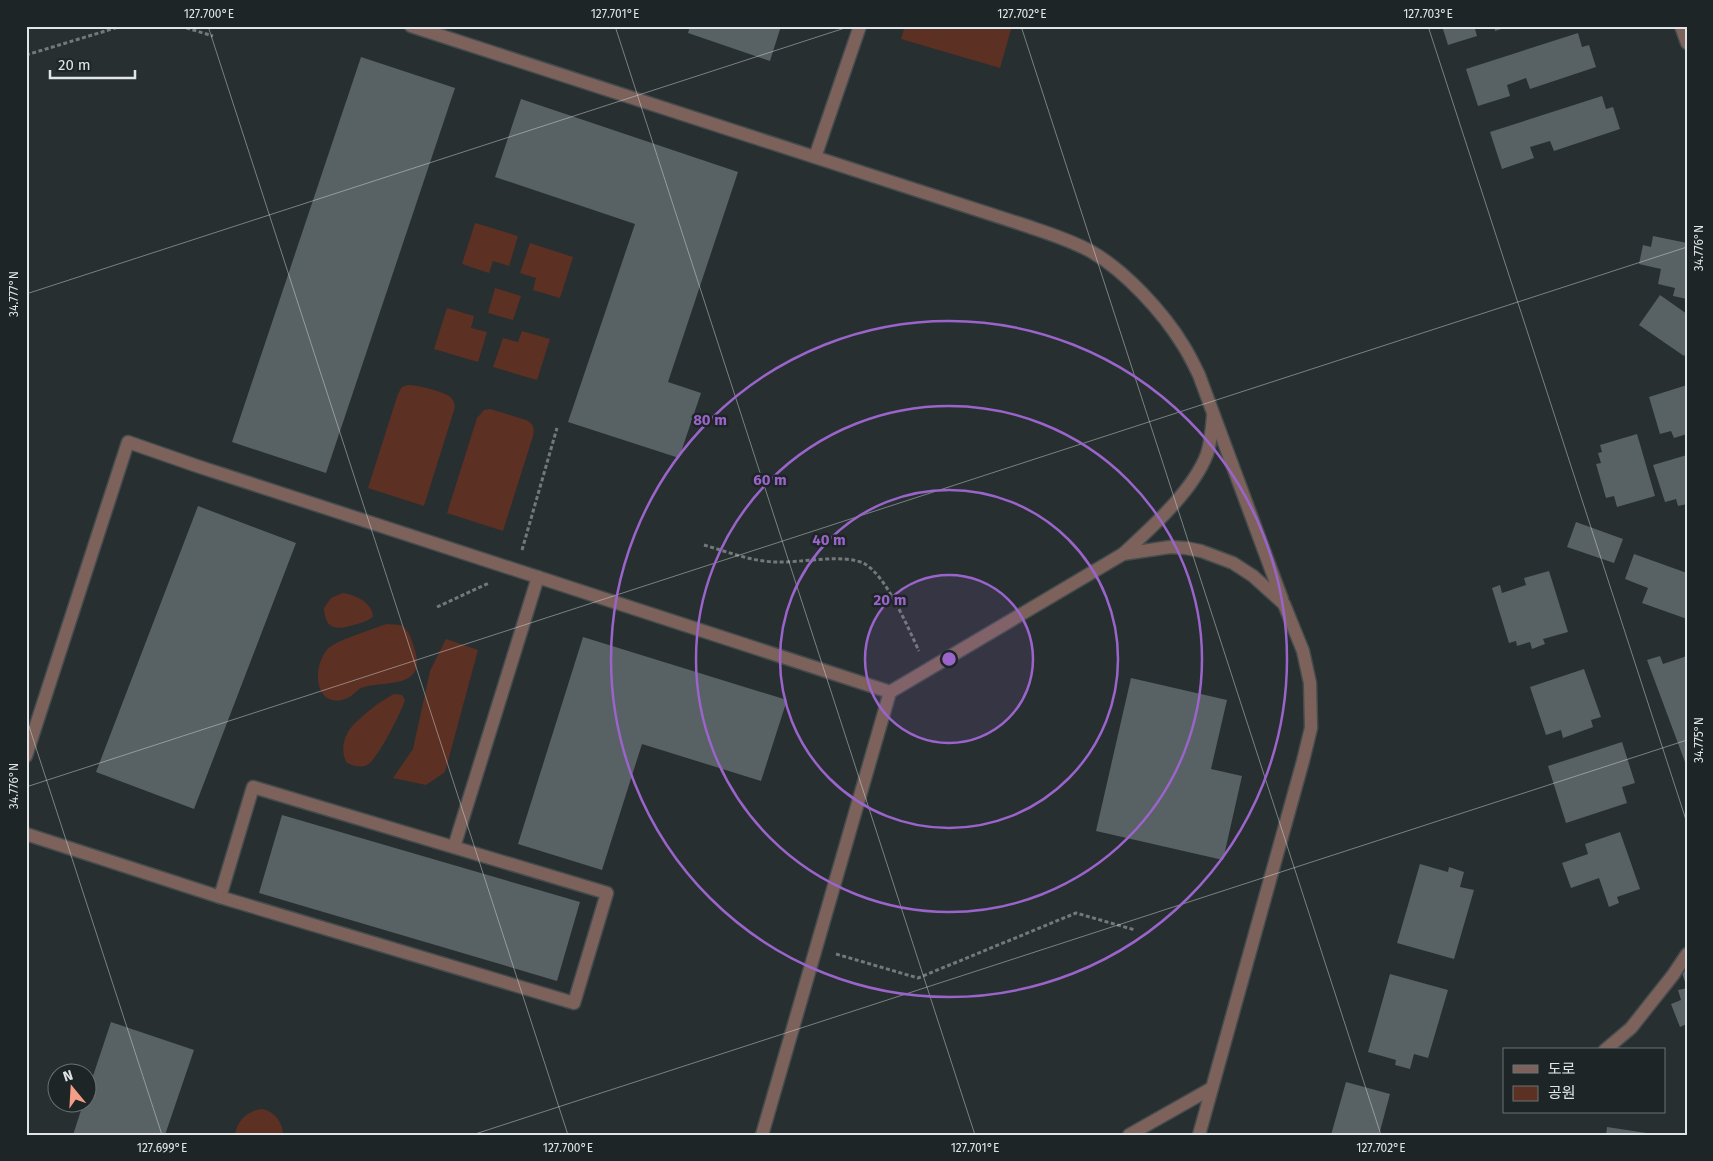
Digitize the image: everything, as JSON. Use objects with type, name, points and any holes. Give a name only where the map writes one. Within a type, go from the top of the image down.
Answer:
[{"type":"street","points":[[411,26],[1055,235],[1092,252],[1118,270],[1134,285],[1173,330],[1199,375],[1284,604],[1298,635],[1308,669],[1312,713],[1304,761],[1199,1135]]},
{"type":"street","points":[[815,157],[860,26]]},
{"type":"street","points":[[1681,26],[1687,43]]},
{"type":"street","points":[[762,1135],[890,692],[1123,554],[1157,522],[1194,478],[1207,454],[1214,414]]},
{"type":"street","points":[[26,756],[128,442],[890,692]]},
{"type":"street","points":[[1123,554],[1170,547],[1201,551],[1244,569],[1284,604]]},
{"type":"street","points":[[454,847],[538,577]]},
{"type":"street","points":[[26,834],[220,897],[574,1003],[607,893],[254,787],[220,897]]},
{"type":"street","points":[[1607,1048],[1631,1028],[1673,975],[1687,954]]},
{"type":"street","points":[[1129,1135],[1212,1088]]},
{"type":"path","points":[[26,55],[122,26]]},
{"type":"path","points":[[180,26],[213,36]]},
{"type":"path","points":[[516,570],[557,428]]},
{"type":"path","points":[[704,545],[751,559],[778,562],[836,559],[865,564],[891,596],[929,670]]},
{"type":"path","points":[[437,607],[480,587]]},
{"type":"path","points":[[816,948],[918,978],[1076,913],[1135,930]]},
{"type":"green space","points":[[905,26],[1012,26],[1000,68],[901,39]]},
{"type":"green space","points":[[475,223],[518,236],[509,266],[493,261],[489,273],[462,264]]},
{"type":"green space","points":[[530,243],[573,257],[560,298],[533,290],[536,278],[520,273]]},
{"type":"green space","points":[[495,288],[521,296],[513,320],[488,313]]},
{"type":"green space","points":[[447,308],[474,316],[471,328],[487,332],[478,362],[434,349]]},
{"type":"green space","points":[[522,331],[550,339],[537,380],[493,367],[503,338],[518,342]]},
{"type":"green space","points":[[408,385],[445,394],[452,399],[455,407],[424,506],[368,488],[398,394],[402,387]]},
{"type":"green space","points":[[490,409],[526,420],[534,428],[503,531],[447,513],[477,418],[484,410]]},
{"type":"green space","points":[[343,593],[363,600],[370,608],[373,617],[364,622],[342,628],[333,627],[329,624],[324,608],[331,598]]},
{"type":"green space","points":[[387,624],[401,625],[409,633],[417,663],[415,671],[410,677],[402,681],[361,688],[351,696],[337,701],[325,696],[319,685],[318,670],[327,650],[357,634]]},
{"type":"green space","points":[[446,639],[478,650],[445,772],[426,785],[393,778],[413,749],[430,671]]},
{"type":"green space","points":[[394,694],[402,695],[405,700],[395,724],[379,752],[370,763],[364,766],[347,763],[343,753],[343,745],[350,729],[368,711]]},
{"type":"green space","points":[[263,1109],[278,1119],[282,1126],[283,1135],[235,1135],[238,1125],[244,1117],[253,1111]]},
{"type":"building","points":[[690,26],[781,26],[770,61],[688,33]]},
{"type":"building","points":[[1442,26],[1482,27],[1475,29],[1477,36],[1448,45]]},
{"type":"building","points":[[1494,26],[1508,26],[1508,27],[1495,31]]},
{"type":"building","points":[[1578,33],[1582,47],[1589,45],[1596,67],[1530,89],[1526,78],[1507,85],[1510,96],[1478,106],[1466,69]]},
{"type":"building","points":[[361,57],[455,88],[326,473],[232,442]]},
{"type":"building","points":[[1602,96],[1606,109],[1613,107],[1620,129],[1554,151],[1550,141],[1530,147],[1534,158],[1502,169],[1490,132]]},
{"type":"building","points":[[521,99],[738,172],[668,382],[701,393],[679,458],[568,422],[635,224],[495,177]]},
{"type":"building","points":[[1653,236],[1687,243],[1687,299],[1673,296],[1675,288],[1658,284],[1661,269],[1639,264],[1643,245],[1651,247]]},
{"type":"building","points":[[1660,295],[1687,314],[1687,351],[1684,356],[1639,325]]},
{"type":"building","points":[[1687,385],[1687,434],[1674,438],[1671,431],[1660,434],[1649,397]]},
{"type":"building","points":[[1637,434],[1655,496],[1617,507],[1614,496],[1606,498],[1596,464],[1601,463],[1598,453],[1602,452],[1600,445]]},
{"type":"building","points":[[1687,455],[1687,504],[1678,506],[1676,499],[1665,502],[1653,465]]},
{"type":"building","points":[[198,506],[296,543],[194,809],[96,772]]},
{"type":"building","points":[[1576,522],[1623,539],[1614,563],[1567,547]]},
{"type":"building","points":[[1634,554],[1687,573],[1687,619],[1642,603],[1648,588],[1625,579]]},
{"type":"building","points":[[1549,571],[1568,632],[1543,639],[1545,644],[1532,649],[1530,642],[1517,646],[1516,641],[1509,643],[1492,588],[1500,585],[1502,593],[1526,585],[1524,578]]},
{"type":"building","points":[[583,637],[787,700],[761,781],[642,744],[602,870],[518,844]]},
{"type":"building","points":[[1660,656],[1663,664],[1687,656],[1687,762],[1685,762],[1647,660]]},
{"type":"building","points":[[1584,669],[1601,717],[1591,720],[1593,727],[1563,738],[1561,730],[1546,735],[1530,687]]},
{"type":"building","points":[[1131,678],[1227,700],[1211,769],[1242,776],[1223,860],[1096,831]]},
{"type":"building","points":[[1622,742],[1635,783],[1622,787],[1627,803],[1566,823],[1548,766]]},
{"type":"building","points":[[282,815],[580,902],[557,981],[259,893]]},
{"type":"building","points":[[1620,832],[1640,889],[1617,897],[1619,903],[1609,907],[1599,878],[1571,888],[1562,863],[1588,854],[1585,844]]},
{"type":"building","points":[[1420,864],[1448,872],[1449,867],[1464,872],[1460,887],[1474,890],[1454,959],[1397,943]]},
{"type":"building","points":[[1687,968],[1687,985],[1686,985],[1681,970]]},
{"type":"building","points":[[1390,974],[1448,990],[1428,1058],[1414,1054],[1410,1069],[1395,1065],[1396,1060],[1368,1052]]},
{"type":"building","points":[[1687,988],[1687,1024],[1680,1027],[1671,1004],[1681,1000],[1678,990]]},
{"type":"building","points":[[111,1022],[194,1050],[165,1135],[73,1135],[80,1114],[98,1114],[97,1064]]},
{"type":"building","points":[[1346,1082],[1390,1094],[1379,1135],[1331,1135]]},
{"type":"building","points":[[1607,1127],[1653,1134],[1653,1135],[1606,1135]]}]
